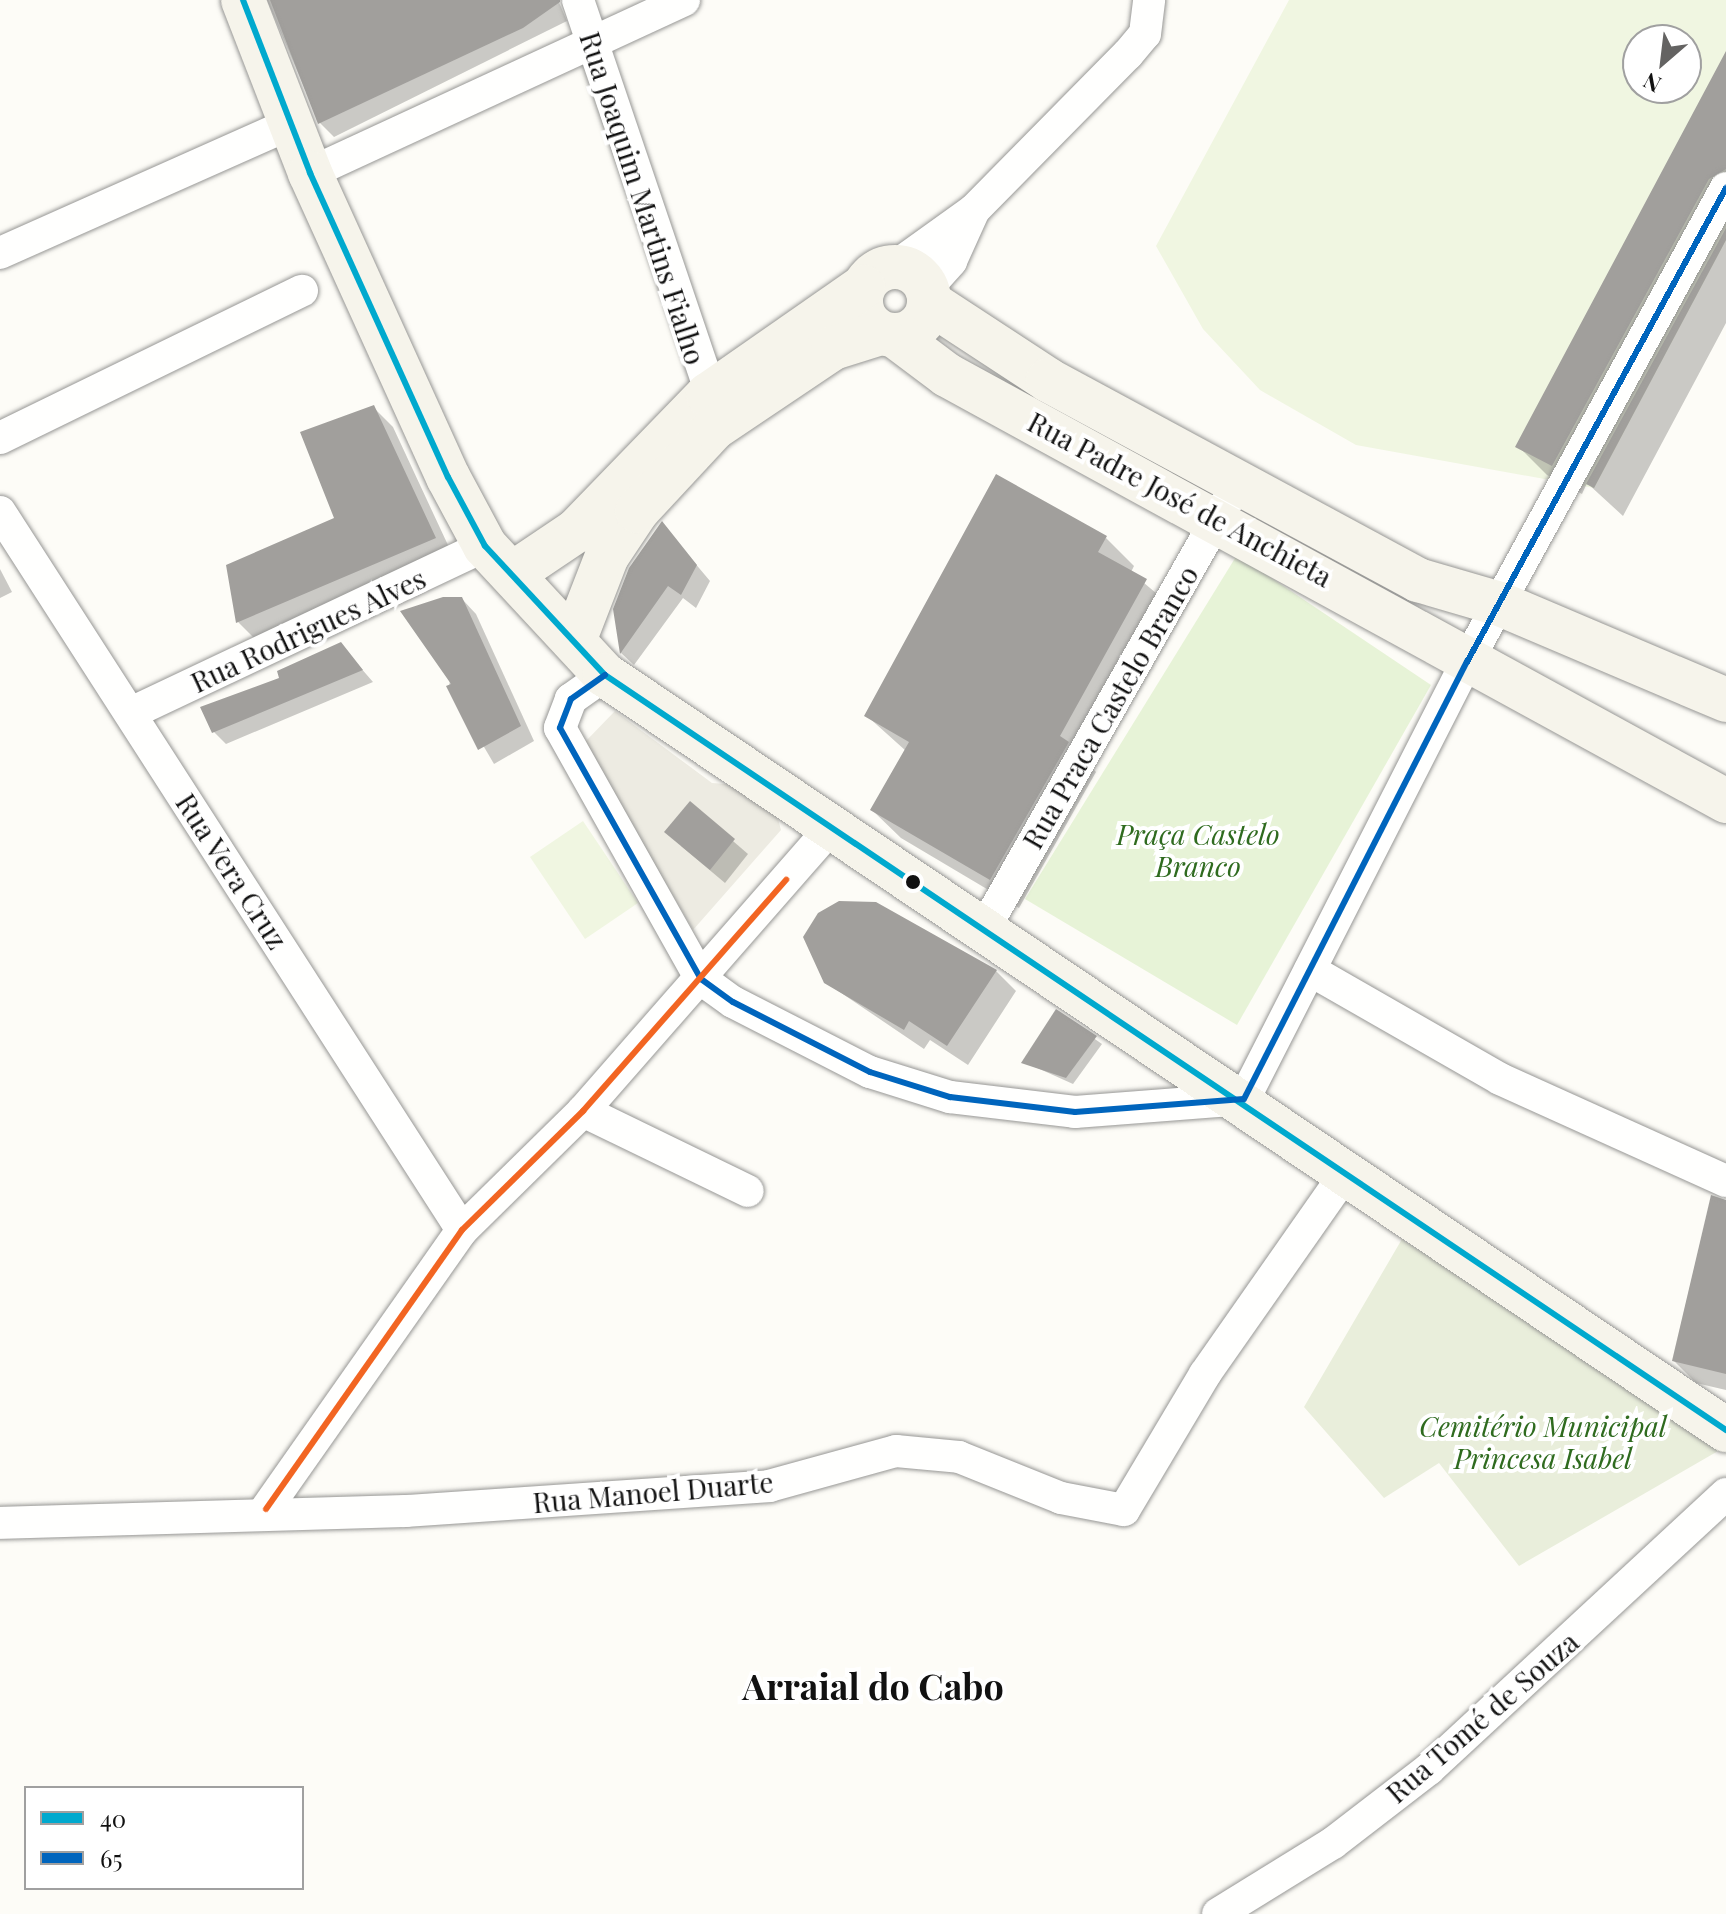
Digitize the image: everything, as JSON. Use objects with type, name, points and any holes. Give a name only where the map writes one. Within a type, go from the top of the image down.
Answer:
[{"type":"main road","points":[[243,0],[310,173],[499,560],[605,675],[828,831],[1244,1099],[1346,1173],[1726,1430]]},
{"type":"main road","points":[[904,286],[919,326],[888,334],[863,313],[904,286]]},
{"type":"main road","name":"Rua Rodrigues Alves","points":[[499,560],[592,544],[637,511],[715,409],[904,286]]},
{"type":"main road","name":"Rua Padre José de Anchieta","points":[[904,286],[1467,662],[1726,801]]},
{"type":"main road","name":"Rua Rodrigues Alves","points":[[715,409],[833,348],[888,334]]},
{"type":"main road","name":"Rua Padre José de Anchieta","points":[[888,334],[947,375],[1227,501],[1418,580],[1500,604],[1726,700]]},
{"type":"main road","name":"Rua Rodrigues Alves","points":[[574,641],[592,544]]},
{"type":"street","name":"Rua Joaquim Martins Fialho","points":[[578,0],[715,409]]},
{"type":"street","points":[[310,173],[595,46],[684,0]]},
{"type":"street","name":"Rua Rodrigues Alves","points":[[904,286],[951,261],[974,210],[1128,54],[1151,6]]},
{"type":"street","points":[[0,253],[290,124]]},
{"type":"street","points":[[605,675],[571,699],[560,728],[701,979],[817,1048],[950,1097],[1075,1112],[1244,1099],[1467,662],[1726,188]]},
{"type":"street","points":[[0,438],[302,291]]},
{"type":"street","name":"Rua Praca Castelo Branco","points":[[983,931],[1227,501]]},
{"type":"street","name":"Rua Vera Cruz","points":[[0,512],[462,1230]]},
{"type":"street","name":"Rua Rodrigues Alves","points":[[131,713],[499,560]]},
{"type":"street","points":[[266,1509],[462,1230],[583,1111],[828,831]]},
{"type":"street","points":[[1310,970],[1500,1079],[1726,1181]]},
{"type":"street","points":[[583,1111],[748,1191]]},
{"type":"street","name":"Rua Manoel Duarte","points":[[0,1523],[266,1509],[406,1511],[769,1486],[896,1451],[959,1457],[1061,1498],[1124,1510],[1205,1374],[1346,1173]]},
{"type":"street","name":"Rua Tomé de Souza","points":[[1218,1914],[1333,1843],[1429,1769],[1726,1494]]},
{"type":"green space","points":[[1289,0],[1726,0],[1726,240],[1594,488],[1356,445],[1260,390],[1203,329],[1156,246]]},
{"type":"green space","name":"Praça Castelo Branco","points":[[1237,555],[1431,685],[1237,1025],[1025,899]]},
{"type":"green space","points":[[583,821],[638,903],[585,939],[530,857]]},
{"type":"green space","name":"Cemitério Municipal Princesa Isabel","points":[[1402,1239],[1725,1447],[1519,1566],[1439,1463],[1384,1498],[1304,1407]]},
{"type":"shaded area","points":[[615,711],[712,783],[738,785],[777,815],[781,830],[693,930],[584,743]]},
{"type":"building","points":[[270,0],[560,2],[523,28],[318,124]]},
{"type":"building","points":[[1726,51],[1726,169],[1709,179],[1552,466],[1515,447],[1698,104],[1702,104],[1702,96]]},
{"type":"building","points":[[1726,228],[1726,240],[1594,488],[1586,484]]},
{"type":"building","points":[[374,405],[436,538],[236,623],[226,565],[334,518],[300,432]]},
{"type":"building","points":[[996,474],[1107,536],[1098,552],[1147,579],[1060,736],[1069,742],[990,880],[870,810],[909,742],[864,716]]},
{"type":"building","points":[[662,521],[697,565],[681,595],[668,586],[620,654],[613,609],[629,568]]},
{"type":"building","points":[[443,597],[462,597],[521,726],[478,750],[446,686],[451,684],[400,611]]},
{"type":"building","points":[[341,642],[363,670],[212,733],[200,707],[279,678],[277,671]]},
{"type":"building","points":[[690,801],[735,839],[710,870],[664,832]]},
{"type":"building","points":[[839,901],[876,902],[997,970],[947,1046],[909,1021],[904,1030],[824,983],[803,937],[818,913]]},
{"type":"building","points":[[1056,1009],[1097,1036],[1066,1078],[1021,1063]]},
{"type":"building","points":[[1711,1195],[1726,1200],[1726,1374],[1672,1361]]},
{"type":"transit line","name":"40","points":[[243,0],[310,173],[448,477],[485,546],[605,675],[1726,1430]]},
{"type":"transit line","name":"65","points":[[605,675],[571,699],[560,728],[701,979],[733,1002],[870,1072],[950,1097],[1075,1112],[1244,1099],[1467,662],[1726,188]]},
{"type":"transit line","points":[[266,1509],[462,1230],[583,1111],[786,880]]},
{"type":"district","name":"Arraial do Cabo","points":[[873,1686]]}]
